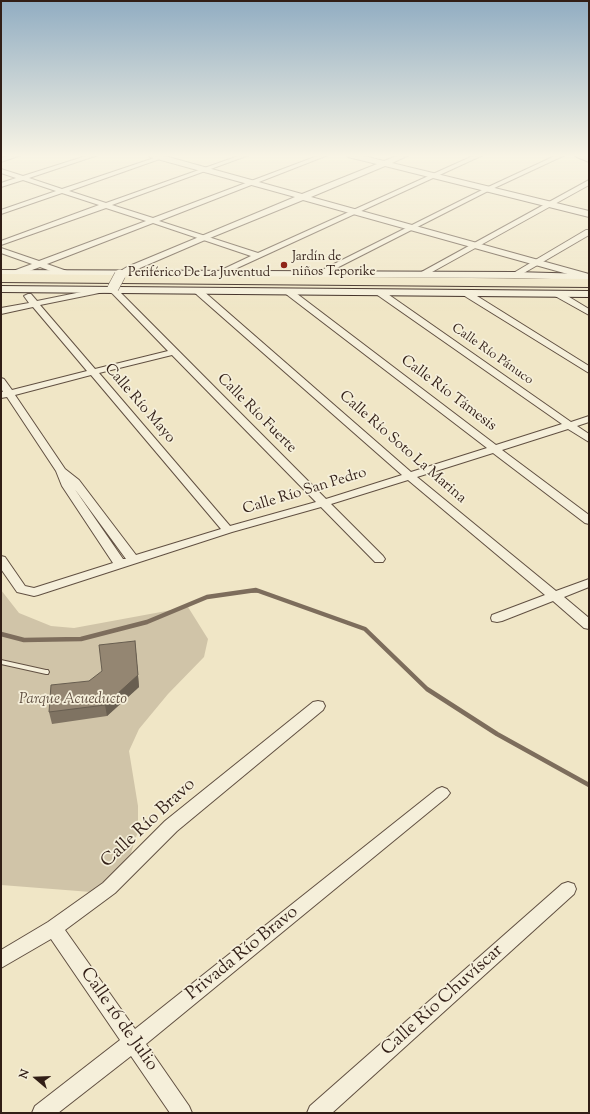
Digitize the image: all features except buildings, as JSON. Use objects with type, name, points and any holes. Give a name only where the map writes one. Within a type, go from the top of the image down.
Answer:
[{"type":"highway","points":[[544,282],[589,277]]},
{"type":"highway","name":"Periférico De La Juventud","points":[[1,278],[589,283]]},
{"type":"highway","points":[[416,292],[477,285],[531,282]]},
{"type":"highway","name":"Periférico De La Juventud","points":[[1,285],[477,285]]},
{"type":"highway","points":[[477,285],[586,292]]},
{"type":"main road","name":"Periférico De La Juventud","points":[[1,273],[420,275],[477,285],[558,294],[586,292]]},
{"type":"main road","name":"Periférico De La Juventud","points":[[477,285],[514,274],[589,277]]},
{"type":"main road","name":"Periférico De La Juventud","points":[[1,289],[416,292]]},
{"type":"street","points":[[1,212],[16,207]]},
{"type":"street","points":[[1,243],[103,207]]},
{"type":"street","points":[[109,207],[257,256]]},
{"type":"street","points":[[16,273],[188,207]]},
{"type":"street","points":[[1,311],[109,289],[121,274],[202,238],[280,207]]},
{"type":"street","points":[[338,207],[589,277]]},
{"type":"street","points":[[219,273],[362,207]]},
{"type":"street","points":[[316,275],[452,207]]},
{"type":"street","points":[[420,275],[544,207]]},
{"type":"street","points":[[561,207],[589,214]]},
{"type":"street","points":[[514,274],[589,232]]},
{"type":"street","points":[[1,250],[64,273]]},
{"type":"street","points":[[477,285],[589,370]]},
{"type":"street","name":"Calle Río Fuerte","points":[[109,289],[379,559]]},
{"type":"street","name":"Calle Río Soto La Marina","points":[[198,291],[410,476],[589,625]]},
{"type":"street","name":"Calle Río Támesis","points":[[289,292],[589,521]]},
{"type":"street","name":"Calle Río Pánuco","points":[[380,292],[589,439]]},
{"type":"street","points":[[558,294],[589,312]]},
{"type":"street","name":"Calle Río Mayo","points":[[28,296],[228,530]]},
{"type":"street","points":[[5,394],[173,352]]},
{"type":"street","points":[[1,381],[5,394],[61,471],[75,482],[134,561]]},
{"type":"street","name":"Calle Río San Pedro","points":[[1,560],[21,589],[29,592],[41,590],[228,530],[323,503],[589,419]]},
{"type":"street","points":[[61,471],[67,486],[121,565]]},
{"type":"street","points":[[497,618],[556,597],[589,583]]},
{"type":"street","name":"Calle Río Bravo","points":[[1,960],[54,928],[109,888],[171,826],[318,706]]},
{"type":"street","name":"Privada Río Bravo","points":[[42,1113],[133,1042],[442,793]]},
{"type":"street","name":"Calle Río Chuvíscar","points":[[318,1113],[568,889]]},
{"type":"street","name":"Calle 16 de Julio","points":[[54,928],[182,1113]]},
{"type":"lane","points":[[1,662],[46,672]]},
{"type":"green space","name":"Parque Acueducto","points":[[1,590],[19,613],[51,626],[74,628],[188,607],[208,639],[204,657],[168,694],[139,729],[129,751],[138,806],[138,831],[131,853],[114,874],[91,892],[1,885]]},
{"type":"waterway","points":[[1,634],[24,640],[81,639],[147,622],[207,597],[256,590],[365,629],[427,689],[497,734],[589,785]]},
{"type":"waterway","points":[[252,591],[258,591]]},
{"type":"place","name":"Jardín de niños Teporike","points":[[284,265]]}]
